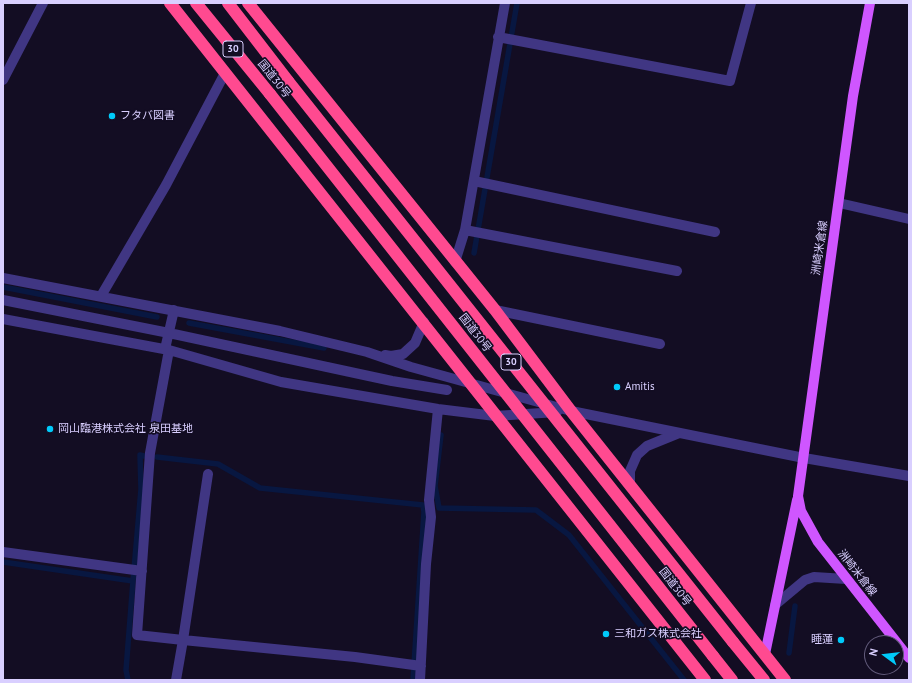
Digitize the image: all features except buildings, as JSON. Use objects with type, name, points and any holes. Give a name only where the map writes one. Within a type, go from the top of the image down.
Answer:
[{"type":"highway","points":[[170,3],[424,322],[472,383],[495,416],[705,680]]},
{"type":"highway","name":"国道30号","points":[[196,3],[270,94],[732,680]]},
{"type":"highway","name":"国道30号","points":[[228,3],[288,81],[764,680]]},
{"type":"highway","points":[[248,3],[495,310],[571,411],[785,680]]},
{"type":"main road","name":"洲崎米倉線","points":[[765,654],[798,496],[853,96],[870,3]]},
{"type":"main road","name":"洲崎米倉線","points":[[798,496],[801,511],[818,542],[909,658]]},
{"type":"street","points":[[3,80],[42,3]]},
{"type":"street","points":[[456,262],[473,231],[505,38],[505,3]]},
{"type":"street","points":[[505,38],[730,81],[751,3]]},
{"type":"street","points":[[101,296],[166,185],[225,73]]},
{"type":"street","points":[[481,182],[715,232]]},
{"type":"street","points":[[838,203],[909,219]]},
{"type":"street","points":[[473,231],[677,271]]},
{"type":"street","points":[[3,278],[280,331],[367,352],[391,356],[403,354],[415,343],[424,322]]},
{"type":"street","points":[[3,300],[169,333],[392,381],[447,390]]},
{"type":"street","points":[[174,310],[150,453],[135,570],[136,635],[354,657],[416,665]]},
{"type":"street","points":[[495,310],[660,344]]},
{"type":"street","points":[[3,319],[167,349],[281,382],[438,409],[495,416],[571,411]]},
{"type":"street","points":[[367,352],[411,367],[571,411],[804,458],[909,476]]},
{"type":"street","points":[[420,680],[416,665],[438,409]]},
{"type":"street","points":[[630,484],[630,471],[638,454],[647,446],[679,433]]},
{"type":"street","points":[[176,680],[208,474]]},
{"type":"street","points":[[3,552],[135,570]]},
{"type":"street","points":[[775,605],[805,580],[814,577],[846,579]]},
{"type":"waterway","points":[[474,253],[517,3]]},
{"type":"waterway","points":[[3,287],[157,317]]},
{"type":"waterway","points":[[189,323],[324,348]]},
{"type":"waterway","points":[[441,435],[435,486],[439,508],[536,510],[569,535],[684,680]]},
{"type":"waterway","points":[[3,562],[133,581],[141,489],[140,455],[144,456]]},
{"type":"waterway","points":[[157,457],[218,464],[260,488],[423,505],[424,512],[413,680]]},
{"type":"waterway","points":[[128,680],[126,670],[133,581]]},
{"type":"waterway","points":[[789,653],[795,606]]},
{"type":"place","name":"フタバ図書","points":[[112,116]]},
{"type":"place","name":"Amitis","points":[[617,387]]},
{"type":"place","name":"岡山臨港株式会社 泉田基地","points":[[50,429]]},
{"type":"place","name":"三和ガス株式会社","points":[[606,634]]},
{"type":"place","name":"睡蓮","points":[[841,640]]}]
